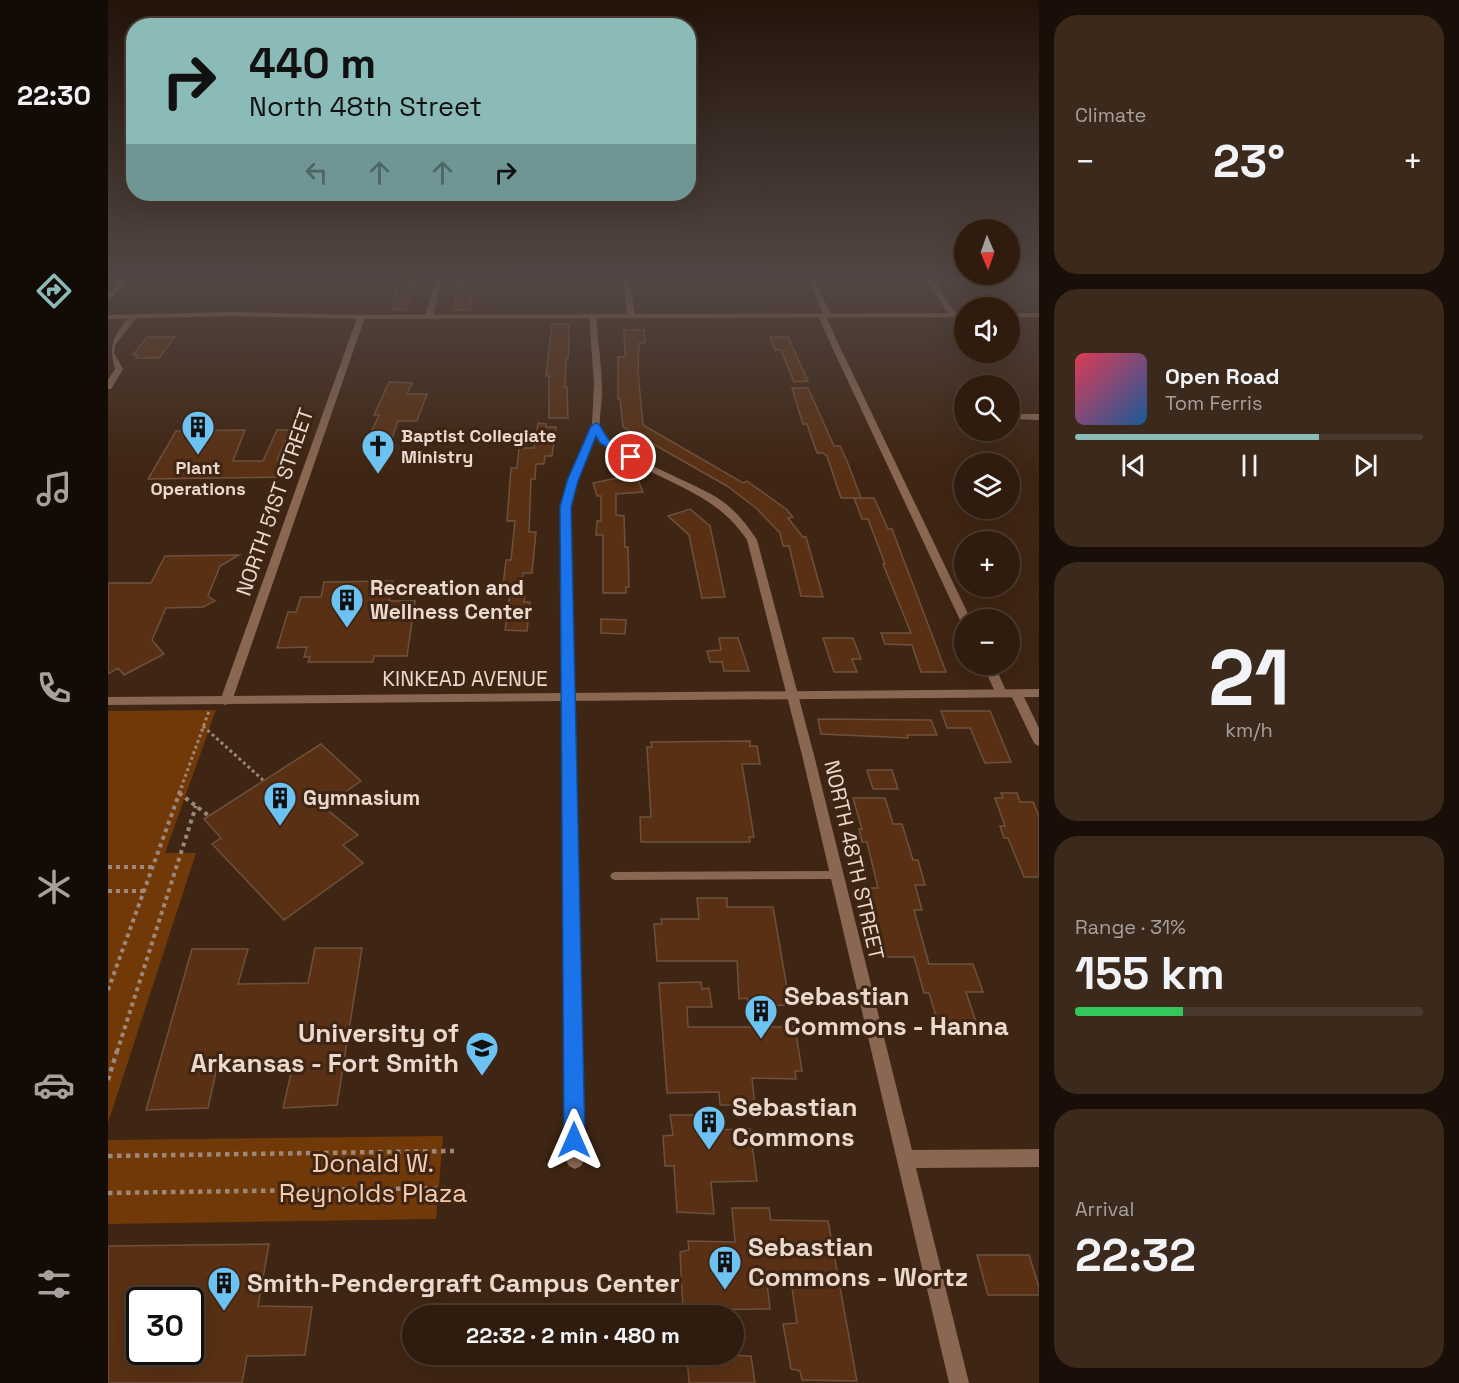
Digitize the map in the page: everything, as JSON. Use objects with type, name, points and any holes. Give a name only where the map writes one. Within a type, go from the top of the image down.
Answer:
[{"type":"street","points":[[108,387],[119,369],[110,353],[111,345],[115,340]]},
{"type":"street","name":"NORTH 51ST STREET","points":[[226,701],[353,340]]},
{"type":"street","points":[[575,1160],[566,507],[572,481],[596,426],[597,399],[593,340]]},
{"type":"street","points":[[833,340],[961,609]]},
{"type":"street","points":[[1020,417],[1039,417]]},
{"type":"street","name":"NORTH 48TH STREET","points":[[596,426],[608,444],[706,494],[722,506],[743,526],[757,554],[959,1383]]},
{"type":"street","points":[[993,675],[1001,693]]},
{"type":"street","points":[[1016,693],[1039,741]]},
{"type":"street","name":"KINKEAD AVENUE","points":[[108,701],[1039,693]]},
{"type":"street","points":[[904,1159],[1039,1158]]},
{"type":"lane","points":[[615,876],[836,874]]},
{"type":"path","points":[[108,990],[210,709]]},
{"type":"path","points":[[203,726],[263,780]]},
{"type":"path","points":[[179,793],[209,816]]},
{"type":"path","points":[[108,1080],[196,806]]},
{"type":"path","points":[[108,867],[153,867]]},
{"type":"path","points":[[108,891],[144,891]]},
{"type":"path","points":[[108,1156],[454,1150]]},
{"type":"path","points":[[108,1193],[451,1188]]},
{"type":"green space","points":[[216,710],[165,853],[196,853],[108,1123],[108,711]]},
{"type":"green space","name":"Donald W. Reynolds Plaza","points":[[443,1136],[436,1219],[108,1224],[108,1140]]},
{"type":"building","points":[[145,340],[173,340],[159,358],[136,358],[137,355],[133,355]]},
{"type":"building","points":[[550,340],[569,340],[565,387],[567,387],[568,418],[549,418],[549,376],[546,376]]},
{"type":"building","points":[[624,340],[645,340],[645,343],[639,343],[638,372],[643,425],[743,483],[747,481],[786,509],[793,517],[788,518],[803,537],[806,537],[823,597],[801,596],[789,546],[783,546],[780,533],[756,508],[727,486],[623,427],[620,399],[618,399],[618,357],[625,357]]},
{"type":"building","points":[[771,340],[789,340],[808,381],[794,382],[781,350],[775,350]]},
{"type":"building","points":[[389,382],[412,383],[407,394],[427,394],[417,421],[398,421],[390,444],[366,444],[379,415],[374,415]]},
{"type":"building","points":[[792,388],[808,388],[834,446],[840,446],[861,498],[841,498],[827,456],[817,453],[807,424],[803,424]]},
{"type":"building","points":[[538,423],[546,424],[546,427],[556,427],[552,456],[545,456],[544,464],[536,464],[535,479],[531,479],[529,532],[536,532],[532,573],[523,573],[521,596],[525,596],[524,602],[530,602],[527,631],[505,630],[511,586],[503,586],[506,560],[511,560],[515,521],[507,521],[511,468],[517,468],[519,448],[534,448]]},
{"type":"building","name":"Plant Operations","points":[[245,430],[233,461],[263,461],[277,430],[290,430],[277,460],[294,460],[289,477],[148,479],[176,431]]},
{"type":"building","points":[[622,477],[623,481],[638,480],[643,492],[616,494],[616,515],[624,516],[625,547],[628,547],[629,587],[626,587],[626,593],[603,593],[603,535],[596,535],[597,521],[601,521],[601,496],[597,496],[593,483]]},
{"type":"building","points":[[854,498],[874,498],[888,529],[892,529],[946,672],[921,672],[912,645],[885,644],[881,633],[911,633],[883,564],[885,564],[868,519],[862,519]]},
{"type":"building","points":[[690,509],[710,526],[725,597],[702,598],[689,535],[668,516]]},
{"type":"building","points":[[239,555],[220,566],[208,596],[215,601],[203,607],[166,608],[152,640],[164,654],[124,675],[118,668],[108,674],[108,583],[151,583],[165,556]]},
{"type":"building","name":"Recreation and Wellness Center","points":[[393,581],[389,601],[415,601],[407,656],[374,656],[373,662],[308,662],[310,657],[304,657],[307,647],[277,648],[288,612],[296,612],[301,597],[321,597],[324,582]]},
{"type":"building","points":[[601,619],[626,620],[625,634],[601,633]]},
{"type":"building","points":[[719,638],[738,638],[749,671],[724,671],[722,662],[710,662],[707,651],[721,650]]},
{"type":"building","points":[[823,638],[853,638],[861,659],[852,659],[857,672],[834,672]]},
{"type":"building","points":[[941,711],[990,711],[1011,762],[985,763],[970,728],[947,728]]},
{"type":"building","points":[[818,719],[931,720],[937,735],[907,735],[908,738],[821,734]]},
{"type":"building","points":[[750,741],[750,746],[757,746],[760,764],[742,764],[754,837],[749,837],[750,842],[641,842],[640,817],[651,817],[647,747],[652,747],[651,742]]},
{"type":"building","name":"Gymnasium","points":[[321,744],[361,781],[324,807],[358,835],[343,845],[363,863],[284,920],[212,844],[221,838],[204,819]]},
{"type":"building","points":[[867,770],[892,770],[898,789],[873,789]]},
{"type":"building","points":[[1001,793],[1017,793],[1020,802],[1033,802],[1039,816],[1039,877],[1024,877],[1008,838],[1004,838],[1000,826],[1005,826],[995,798],[1003,798]]},
{"type":"building","points":[[853,798],[885,798],[893,824],[902,824],[913,860],[918,860],[925,885],[915,885],[922,910],[914,910],[929,964],[973,964],[983,992],[966,992],[977,1025],[939,1026],[929,993],[924,993],[914,957],[887,957],[867,888],[878,888],[867,842],[862,842],[859,829],[862,829]]},
{"type":"building","points":[[697,898],[727,898],[727,907],[773,907],[790,1005],[748,1006],[747,998],[739,999],[737,961],[657,961],[654,924],[662,924],[661,919],[699,919]]},
{"type":"building","points":[[315,948],[362,948],[337,1105],[283,1108],[293,1065],[217,1067],[208,1108],[146,1110],[192,949],[248,949],[238,984],[308,983]]},
{"type":"building","name":"Sebastian Commons - Hanna","points":[[701,982],[702,989],[709,988],[712,1007],[687,1007],[688,1027],[795,1027],[802,1071],[795,1071],[796,1079],[752,1078],[755,1105],[720,1105],[719,1092],[667,1093],[659,983]]},
{"type":"building","name":"Sebastian Commons","points":[[670,1115],[705,1115],[706,1130],[750,1129],[757,1181],[711,1182],[714,1214],[677,1212],[674,1166],[665,1166],[663,1136],[673,1135]]},
{"type":"building","name":"Sebastian Commons - Wortz","points":[[732,1208],[769,1208],[771,1220],[828,1221],[857,1381],[802,1380],[800,1371],[791,1369],[783,1324],[797,1323],[790,1274],[766,1274],[770,1309],[744,1309],[744,1305],[683,1305],[680,1252],[689,1250],[688,1241],[735,1242]]},
{"type":"building","name":"Smith-Pendergraft Campus Center","points":[[269,1244],[258,1306],[312,1307],[305,1355],[247,1356],[242,1383],[108,1383],[108,1246]]},
{"type":"building","points":[[977,1255],[1029,1255],[1039,1287],[1039,1295],[988,1295]]},
{"type":"building","points":[[744,1356],[751,1356],[755,1383],[689,1383],[688,1365],[744,1365]]},
{"type":"place","name":"Plant Operations","points":[[198,456]]},
{"type":"place","name":"Baptist Collegiate Ministry","points":[[378,475]]},
{"type":"place","name":"Recreation and Wellness Center","points":[[347,629]]},
{"type":"place","name":"Gymnasium","points":[[280,827]]},
{"type":"place","name":"Sebastian Commons - Hanna","points":[[761,1040]]},
{"type":"place","name":"University of Arkansas - Fort Smith","points":[[482,1077]]},
{"type":"place","name":"Sebastian Commons","points":[[709,1151]]},
{"type":"place","name":"Sebastian Commons - Wortz","points":[[725,1291]]},
{"type":"place","name":"Smith-Pendergraft Campus Center","points":[[224,1312]]},
{"type":"route","points":[[574,1140],[573,891],[566,507],[572,481],[596,426],[608,444],[631,457]]}]
